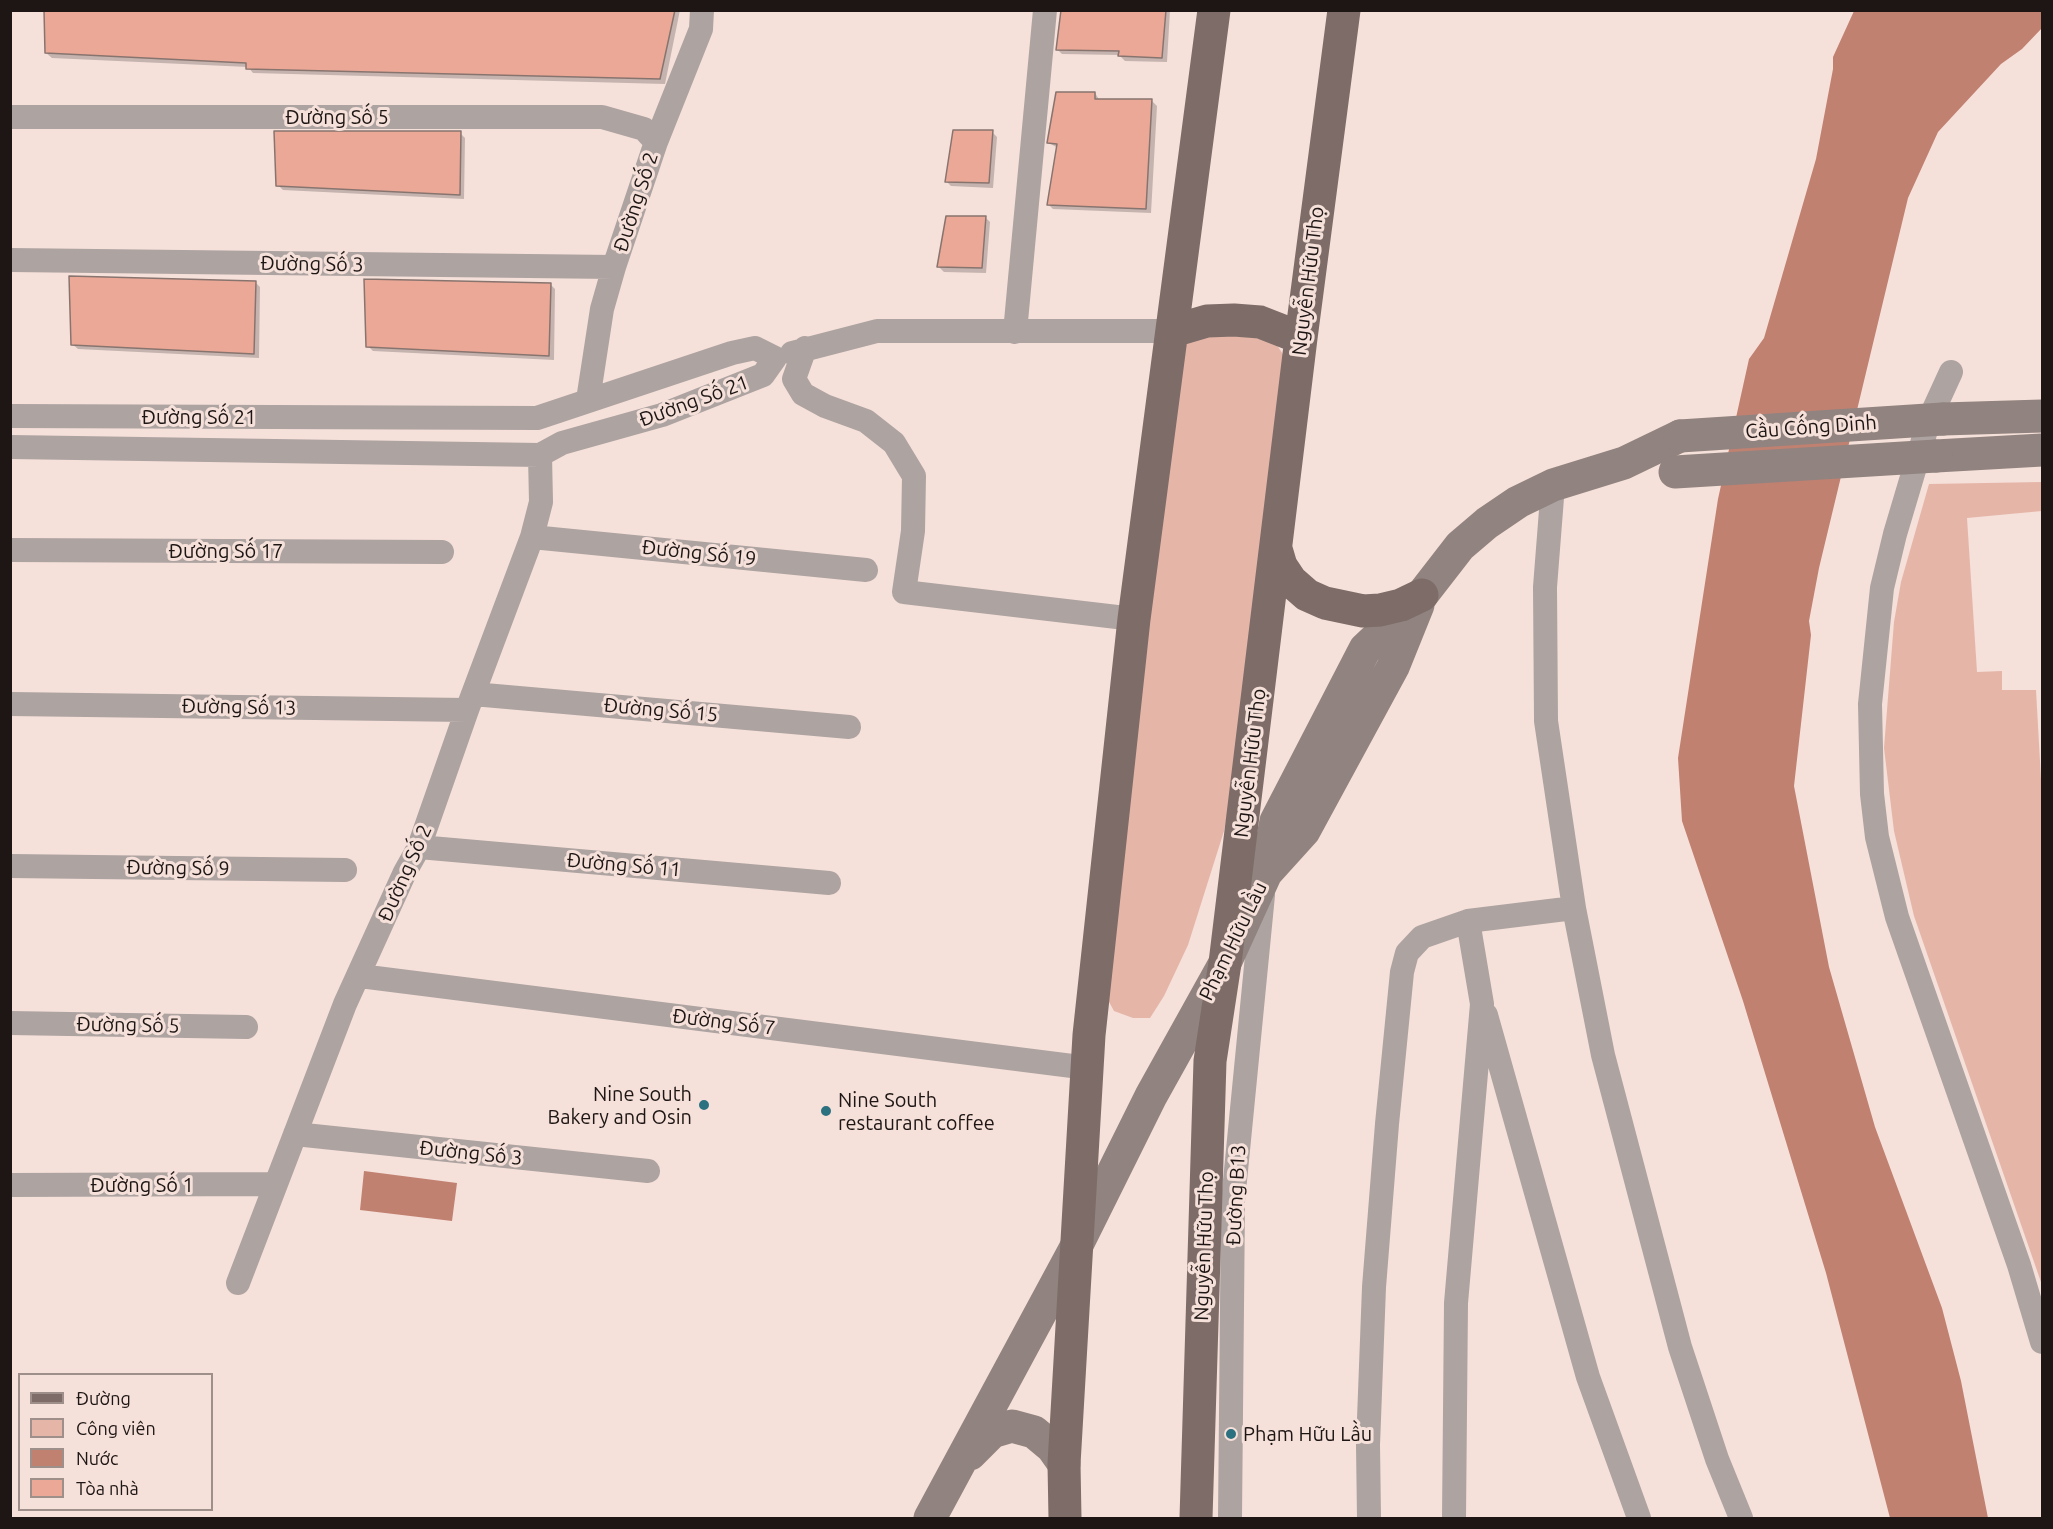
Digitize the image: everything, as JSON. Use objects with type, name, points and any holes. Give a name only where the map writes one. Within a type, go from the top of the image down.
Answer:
[{"type":"main road","points":[[1065,1518],[1064,1464],[1090,1023],[1134,619],[1214,10]]},
{"type":"main road","name":"Nguyễn Hữu Thọ","points":[[1196,1518],[1210,1061],[1225,963],[1301,338],[1344,10]]},
{"type":"main road","points":[[1173,331],[1207,321],[1234,320],[1260,322],[1301,338]]},
{"type":"main road","name":"Cầu Cống Dinh","points":[[1680,436],[1943,418],[2043,416]]},
{"type":"main road","name":"Phạm Hữu Lầu","points":[[930,1518],[1075,1249],[1151,1096],[1225,963],[1266,873],[1276,821],[1365,649],[1422,595],[1460,546],[1487,523],[1518,502],[1554,485],[1624,463],[1680,436]]},
{"type":"main road","name":"Cầu Cống Dinh","points":[[1675,472],[2043,450]]},
{"type":"main road","name":"Phạm Hữu Lầu","points":[[1624,463],[1675,472]]},
{"type":"main road","points":[[1276,549],[1281,566],[1291,581],[1307,595],[1325,603],[1363,612],[1401,605],[1422,595]]},
{"type":"main road","points":[[957,1468],[992,1432],[1012,1426],[1034,1432],[1052,1447],[1064,1464]]},
{"type":"street","name":"Đường Số 2","points":[[588,400],[602,309],[614,267],[656,142],[701,29],[702,10]]},
{"type":"street","points":[[1015,332],[1045,10]]},
{"type":"street","name":"Đường Số 5","points":[[10,117],[602,117],[644,129],[656,142]]},
{"type":"street","name":"Đường Số 3","points":[[10,260],[614,267]]},
{"type":"street","points":[[775,358],[877,331],[1173,331]]},
{"type":"street","name":"Đường Số 21","points":[[10,416],[537,418],[732,353],[755,348],[775,358],[763,375],[662,415],[562,442],[540,454],[10,447]]},
{"type":"street","points":[[806,348],[794,379],[803,394],[825,406],[866,421],[894,443],[914,476],[913,531],[904,592],[1134,619]]},
{"type":"street","points":[[1951,372],[1929,420],[1882,588],[1870,704],[1872,794],[1878,837],[1897,917],[2019,1265],[2043,1342]]},
{"type":"street","name":"Đường Số 2","points":[[238,1283],[345,1004],[360,976],[405,872],[419,847],[532,537],[541,502],[540,454]]},
{"type":"street","points":[[1554,485],[1545,587],[1546,721],[1574,908],[1603,1055],[1665,1292],[1717,1459],[1741,1518]]},
{"type":"street","name":"Đường Số 19","points":[[532,537],[866,570]]},
{"type":"street","name":"Đường Số 17","points":[[10,550],[442,552]]},
{"type":"street","name":"Đường Số 13","points":[[10,704],[470,702]]},
{"type":"street","name":"Đường Số 15","points":[[470,702],[849,727]]},
{"type":"street","name":"Đường Số 11","points":[[419,847],[829,883]]},
{"type":"street","name":"Đường Số 9","points":[[10,866],[345,870]]},
{"type":"street","name":"Đường B13","points":[[1230,1518],[1233,1202],[1266,873]]},
{"type":"street","points":[[1369,1518],[1368,1445],[1374,1287],[1402,972],[1407,952],[1422,937],[1468,921],[1574,908]]},
{"type":"street","points":[[1468,921],[1482,1004],[1509,1090],[1588,1377],[1639,1518]]},
{"type":"street","name":"Đường Số 7","points":[[360,976],[1088,1068]]},
{"type":"street","points":[[1454,1518],[1456,1303],[1482,1004]]},
{"type":"street","name":"Đường Số 5","points":[[10,1023],[246,1027]]},
{"type":"street","points":[[1474,1095],[1491,1085],[1509,1090]]},
{"type":"street","name":"Đường Số 3","points":[[295,1134],[648,1171]]},
{"type":"street","name":"Đường Số 1","points":[[10,1185],[274,1185]]},
{"type":"green space","points":[[1194,333],[1273,339],[1286,359],[1231,796],[1224,831],[1188,945],[1164,996],[1150,1018],[1133,1018],[1114,1011],[1108,1000],[1179,347]]},
{"type":"green space","points":[[2042,482],[2042,511],[1967,518],[1977,672],[2002,671],[2002,690],[2036,690],[2042,797],[2042,1285],[1914,916],[1894,831],[1884,748],[1894,622],[1901,582],[1929,484]]},
{"type":"water","points":[[1854,11],[2042,11],[2042,28],[2022,49],[2001,64],[1938,132],[1908,198],[1819,568],[1809,621],[1811,635],[1794,786],[1829,967],[1875,1127],[1942,1308],[1961,1381],[1988,1518],[1890,1518],[1826,1273],[1743,1001],[1682,821],[1678,758],[1718,499],[1749,359],[1764,338],[1816,159],[1833,69],[1833,57]]},
{"type":"water","points":[[364,1171],[457,1183],[452,1221],[360,1210]]},
{"type":"building","points":[[44,10],[675,10],[660,79],[246,69],[246,63],[45,53]]},
{"type":"building","points":[[1061,10],[1166,10],[1162,58],[1118,56],[1119,51],[1056,50]]},
{"type":"building","points":[[1056,92],[1095,92],[1095,99],[1152,99],[1146,209],[1047,205],[1057,144],[1047,143]]},
{"type":"building","points":[[953,130],[993,130],[989,183],[945,182]]},
{"type":"building","points":[[274,131],[461,131],[460,195],[276,186]]},
{"type":"building","points":[[946,216],[986,216],[982,268],[937,267]]},
{"type":"building","points":[[69,276],[256,281],[254,354],[71,345]]},
{"type":"building","points":[[364,279],[551,283],[549,356],[366,347]]},
{"type":"place","name":"Nine South Bakery and Osin","points":[[704,1105]]},
{"type":"place","name":"Nine South restaurant coffee","points":[[826,1111]]},
{"type":"place","name":"Phạm Hữu Lầu","points":[[1231,1434]]}]
